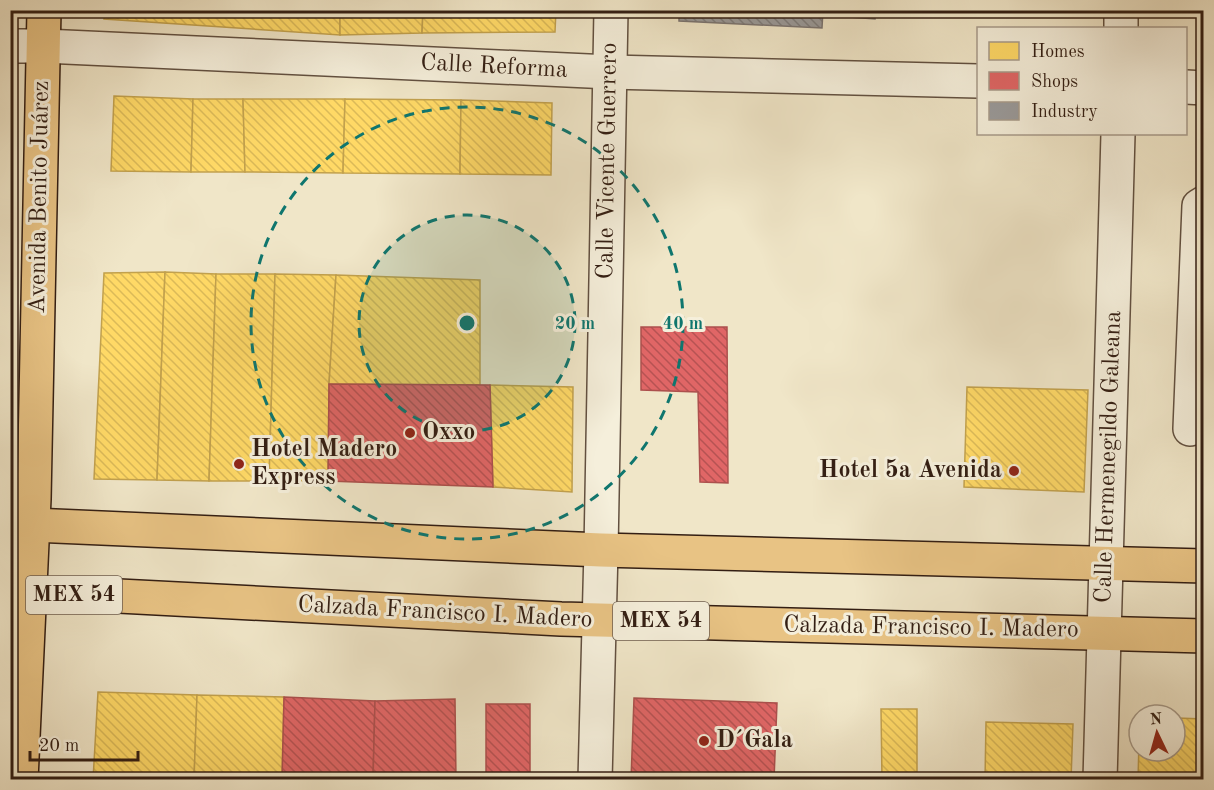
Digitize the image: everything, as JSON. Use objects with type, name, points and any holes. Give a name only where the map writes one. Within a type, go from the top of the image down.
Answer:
[{"type":"main road","name":"Avenida Benito Juárez","points":[[21,780],[19,593],[44,10]]},
{"type":"main road","points":[[22,524],[601,550],[1203,566]]},
{"type":"main road","name":"Calzada Francisco I. Madero","points":[[19,593],[599,620],[1203,636]]},
{"type":"street","name":"Calle Vicente Guerrero","points":[[595,780],[611,10]]},
{"type":"street","points":[[1120,27],[1121,10]]},
{"type":"street","name":"Calle Reforma","points":[[10,46],[610,72],[977,81]]},
{"type":"street","points":[[1187,87],[1203,88]]},
{"type":"street","name":"Calle Hermenegildo Galeana","points":[[1100,780],[1118,135]]},
{"type":"street","points":[[1190,429],[1199,206],[1203,203]]},
{"type":"building: Homes","points":[[105,10],[340,10],[340,35],[104,19]]},
{"type":"building: Homes","points":[[340,10],[423,10],[422,33],[340,35]]},
{"type":"building: Homes","points":[[423,10],[556,10],[555,32],[422,33]]},
{"type":"building: Homes","points":[[114,96],[193,99],[191,172],[111,171]]},
{"type":"building: Homes","points":[[193,99],[243,99],[245,172],[191,172]]},
{"type":"building: Homes","points":[[243,99],[345,99],[343,173],[245,172]]},
{"type":"building: Homes","points":[[345,99],[461,100],[460,174],[343,173]]},
{"type":"building: Homes","points":[[461,100],[552,103],[551,175],[460,174]]},
{"type":"building: Homes","points":[[165,272],[157,480],[94,479],[104,273]]},
{"type":"building: Homes","points":[[165,272],[216,274],[209,481],[157,480]]},
{"type":"building: Homes","points":[[216,274],[275,274],[269,481],[209,481]]},
{"type":"building: Homes","points":[[275,274],[336,275],[329,384],[328,481],[269,481]]},
{"type":"building: Homes","points":[[336,275],[480,280],[480,385],[329,384]]},
{"type":"building: Homes","points":[[490,385],[573,387],[572,492],[493,487]]},
{"type":"building: Homes","points":[[967,387],[1088,390],[1084,492],[964,487]]},
{"type":"building: Homes","points":[[98,692],[197,695],[194,780],[93,780]]},
{"type":"building: Homes","points":[[197,695],[284,697],[282,780],[194,780]]},
{"type":"building: Homes","points":[[881,709],[917,709],[917,780],[882,780]]},
{"type":"building: Homes","points":[[1187,718],[1204,719],[1204,780],[1138,780],[1138,763],[1187,763]]},
{"type":"building: Homes","points":[[986,722],[1073,724],[1071,780],[985,780]]},
{"type":"building: Shops","points":[[641,327],[727,327],[728,483],[700,482],[698,392],[641,390]]},
{"type":"building: Shops","name":"Oxxo","points":[[329,384],[490,385],[493,487],[328,481]]},
{"type":"building: Shops","points":[[284,697],[375,701],[373,780],[282,780]]},
{"type":"building: Shops","name":"D´Gala","points":[[634,698],[777,703],[774,780],[631,780]]},
{"type":"building: Shops","points":[[455,699],[456,780],[373,780],[375,701]]},
{"type":"building: Shops","points":[[486,704],[530,704],[530,780],[486,780]]},
{"type":"building: Industry","points":[[679,10],[823,10],[822,28],[679,21]]},
{"type":"building: Industry","points":[[823,10],[875,10],[875,19],[823,15]]},
{"type":"place","name":"Oxxo","points":[[410,433]]},
{"type":"place","name":"Hotel Madero Express","points":[[239,464]]},
{"type":"place","name":"Hotel 5a Avenida","points":[[1014,471]]},
{"type":"place","name":"D´Gala","points":[[704,741]]}]
